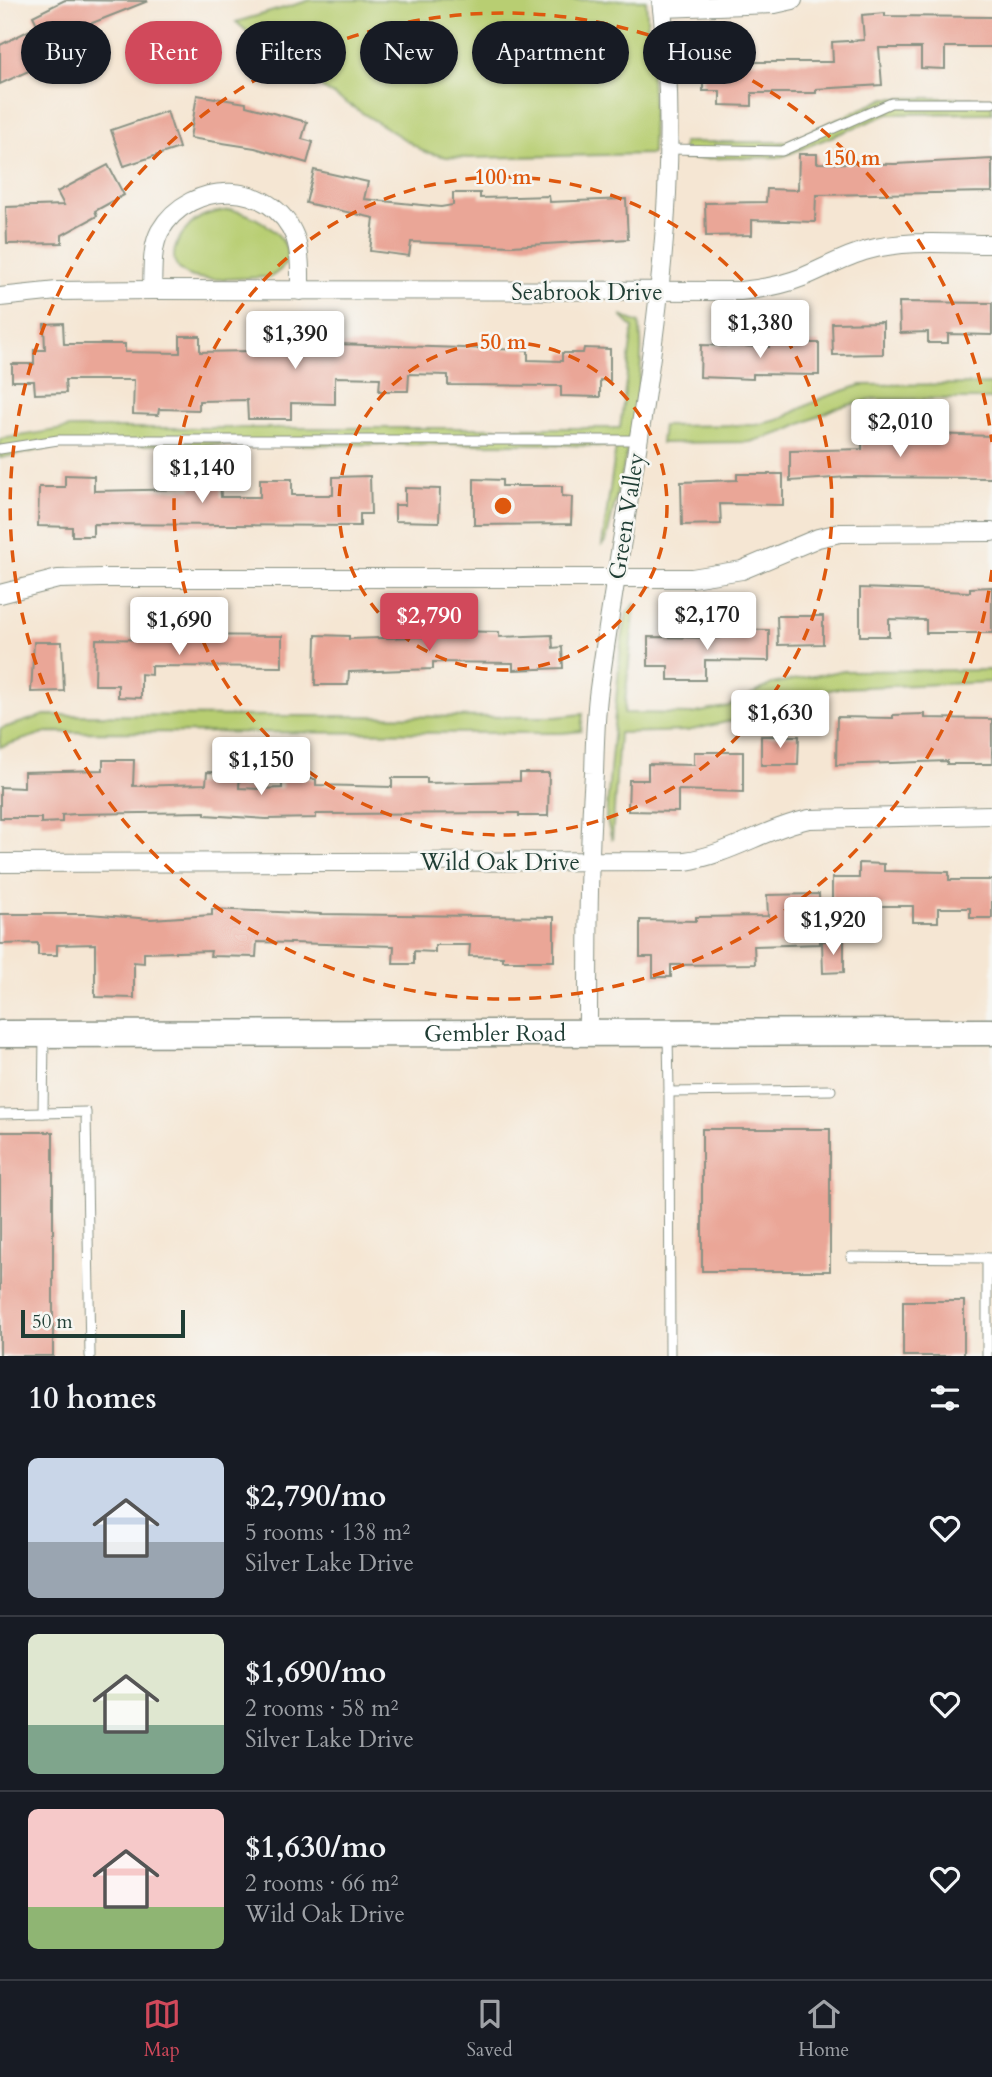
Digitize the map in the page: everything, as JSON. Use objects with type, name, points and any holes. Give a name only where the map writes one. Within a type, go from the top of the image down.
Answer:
[{"type":"main road","name":"Gembler Road","points":[[0,1034],[992,1032]]},
{"type":"street","points":[[661,4],[775,4],[793,0]]},
{"type":"street","name":"Green Valley","points":[[588,1033],[588,862],[598,692],[639,440],[666,230],[667,86],[661,4]]},
{"type":"street","points":[[152,290],[155,245],[170,218],[187,202],[228,192],[260,199],[286,222],[296,239],[300,291]]},
{"type":"street","name":"Seabrook Drive","points":[[0,297],[57,292],[152,290],[740,292],[768,288],[872,248],[916,244],[992,244]]},
{"type":"street","points":[[0,594],[58,579],[616,578],[721,575],[742,570],[818,538],[840,533],[992,532]]},
{"type":"street","name":"Wild Oak Drive","points":[[0,863],[588,862],[705,858],[784,824],[809,819],[992,816]]},
{"type":"lane","points":[[667,149],[782,151],[891,103],[992,103]]},
{"type":"lane","points":[[0,449],[58,440],[639,440]]},
{"type":"lane","points":[[668,1033],[670,1356]]},
{"type":"lane","points":[[43,1113],[44,1034]]},
{"type":"lane","points":[[669,1091],[831,1090]]},
{"type":"lane","points":[[0,1114],[86,1112],[90,1356]]},
{"type":"lane","points":[[851,1257],[990,1258],[987,1356]]},
{"type":"green space","points":[[311,0],[646,0],[647,21],[643,21],[643,84],[652,84],[652,154],[469,158],[425,152],[316,84],[346,84],[346,21],[239,21]]},
{"type":"green space","points":[[886,98],[992,98],[992,113],[888,114],[781,157],[683,159],[683,142],[786,142]]},
{"type":"green space","points":[[230,210],[256,218],[268,226],[285,246],[287,257],[282,267],[270,277],[205,279],[188,275],[179,269],[174,253],[188,227],[203,216]]},
{"type":"green space","points":[[621,316],[639,323],[640,372],[625,462],[606,542],[602,545],[616,447],[544,444],[64,445],[0,458],[0,439],[70,428],[620,428],[633,328]]},
{"type":"green space","points":[[992,384],[992,399],[874,399],[836,408],[784,432],[750,442],[661,443],[663,426],[756,425],[778,420],[822,398],[861,385]]},
{"type":"green space","points":[[635,604],[624,713],[692,714],[729,706],[772,684],[840,671],[992,670],[992,682],[840,688],[777,700],[731,721],[687,731],[619,733],[612,840],[606,818],[621,644],[627,612]]},
{"type":"green space","points":[[583,714],[581,731],[562,733],[47,732],[0,747],[0,729],[45,715],[556,717]]},
{"type":"building","points":[[65,0],[148,1],[97,21],[36,21],[33,16]]},
{"type":"building","points":[[885,13],[885,16],[992,17],[992,47],[945,47],[945,69],[921,68],[921,48],[879,48],[882,85],[816,89],[816,93],[752,93],[752,106],[720,105],[720,91],[703,91],[703,84],[756,84],[756,62],[833,62],[832,42],[864,40],[862,15]]},
{"type":"building","points":[[21,34],[21,74],[0,84],[0,45]]},
{"type":"building","points":[[197,95],[246,103],[246,106],[307,122],[302,139],[313,142],[307,163],[255,148],[190,138]]},
{"type":"building","points":[[167,111],[179,148],[124,166],[111,130]]},
{"type":"building","points":[[799,154],[817,154],[817,163],[895,164],[992,159],[992,192],[816,195],[815,222],[752,220],[752,235],[706,236],[705,203],[766,202],[767,189],[798,190]]},
{"type":"building","points":[[108,165],[124,195],[95,211],[97,216],[62,235],[62,243],[7,244],[6,207],[64,205],[57,192]]},
{"type":"building","points":[[314,170],[368,182],[364,199],[441,207],[453,205],[453,193],[480,193],[480,198],[549,196],[550,202],[626,199],[628,239],[512,246],[411,242],[409,256],[370,251],[374,218],[306,203]]},
{"type":"building","points":[[899,302],[992,303],[992,335],[948,334],[948,343],[928,343],[928,332],[900,333]]},
{"type":"building","points":[[883,322],[883,354],[833,355],[832,323]]},
{"type":"building","points":[[63,323],[64,344],[125,344],[125,352],[180,353],[180,336],[200,336],[200,352],[252,351],[252,343],[309,344],[309,323],[336,324],[336,344],[528,350],[528,360],[562,361],[562,353],[583,353],[584,348],[610,349],[610,381],[600,380],[600,397],[561,396],[561,386],[448,385],[448,375],[409,374],[408,391],[379,391],[380,378],[335,377],[335,404],[291,403],[291,419],[248,419],[247,400],[199,401],[199,410],[159,409],[158,415],[133,414],[134,380],[65,380],[66,393],[35,394],[34,381],[12,381],[12,364],[34,364],[34,350],[45,350],[44,324]]},
{"type":"building","points":[[769,343],[819,343],[819,375],[753,374],[753,379],[700,377],[701,345],[769,347]]},
{"type":"building","points":[[931,434],[992,436],[992,478],[848,477],[790,481],[790,451],[862,449],[862,438],[931,437]]},
{"type":"building","points":[[737,474],[783,474],[783,505],[720,504],[721,524],[682,525],[681,482],[737,480]]},
{"type":"building","points":[[65,475],[94,476],[94,491],[192,489],[192,480],[220,479],[221,497],[260,497],[260,479],[292,479],[292,495],[333,495],[333,477],[370,476],[371,514],[360,514],[360,526],[93,524],[93,536],[72,536],[72,527],[38,526],[39,487],[65,487]]},
{"type":"building","points":[[474,479],[502,480],[502,486],[562,486],[562,496],[572,497],[571,524],[474,525]]},
{"type":"building","points":[[405,488],[440,489],[439,522],[395,521],[395,505],[405,505]]},
{"type":"building","points":[[992,587],[992,633],[926,633],[926,620],[889,619],[889,636],[860,636],[860,588],[970,592],[970,588]]},
{"type":"building","points":[[777,616],[823,616],[823,644],[778,645]]},
{"type":"building","points":[[721,629],[769,630],[769,661],[705,660],[705,680],[668,680],[668,666],[648,666],[648,637],[720,638]]},
{"type":"building","points":[[450,631],[499,632],[499,637],[552,635],[553,648],[562,647],[563,668],[513,670],[513,663],[433,662],[433,669],[349,672],[348,685],[315,685],[316,635],[349,636],[349,639],[450,636]]},
{"type":"building","points":[[172,635],[282,636],[282,667],[151,666],[151,675],[141,674],[141,698],[118,697],[118,685],[95,685],[96,639],[172,640]]},
{"type":"building","points":[[34,642],[62,642],[64,691],[31,692]]},
{"type":"building","points":[[925,714],[925,718],[992,719],[992,764],[947,764],[947,761],[836,765],[837,717],[893,718],[893,715]]},
{"type":"building","points":[[761,736],[799,736],[798,765],[761,765]]},
{"type":"building","points":[[694,752],[743,752],[743,792],[678,790],[678,812],[628,811],[629,780],[648,780],[648,764],[694,765]]},
{"type":"building","points":[[103,760],[134,760],[133,786],[206,784],[207,772],[240,773],[239,788],[261,789],[282,788],[282,779],[316,779],[316,785],[392,787],[392,778],[427,778],[427,783],[520,781],[520,773],[549,773],[548,816],[519,816],[519,813],[316,814],[316,818],[266,819],[205,815],[205,812],[76,814],[62,815],[62,822],[41,823],[41,818],[0,818],[0,787],[24,788],[24,772],[103,770]]},
{"type":"building","points":[[859,863],[884,864],[884,871],[949,872],[949,880],[992,880],[992,918],[970,918],[970,908],[938,908],[938,922],[913,922],[913,906],[832,906],[832,878],[859,878]]},
{"type":"building","points":[[819,894],[820,944],[754,946],[755,964],[671,965],[671,977],[653,977],[653,957],[640,957],[640,920],[696,921],[696,917],[768,916],[767,895]]},
{"type":"building","points":[[212,909],[321,914],[554,917],[554,961],[503,961],[503,957],[469,956],[470,945],[435,945],[435,952],[414,951],[414,964],[393,964],[394,946],[257,942],[256,957],[210,956],[211,951],[144,953],[144,963],[134,962],[134,998],[95,997],[95,944],[57,945],[57,955],[38,955],[38,943],[0,944],[0,914],[89,914],[151,919],[212,915]]},
{"type":"building","points":[[822,941],[844,941],[844,972],[823,973]]},
{"type":"building","points":[[702,1129],[830,1129],[830,1271],[702,1271]]},
{"type":"building","points":[[0,1132],[53,1132],[53,1356],[0,1356]]},
{"type":"building","points":[[903,1301],[964,1301],[964,1356],[903,1356]]}]
